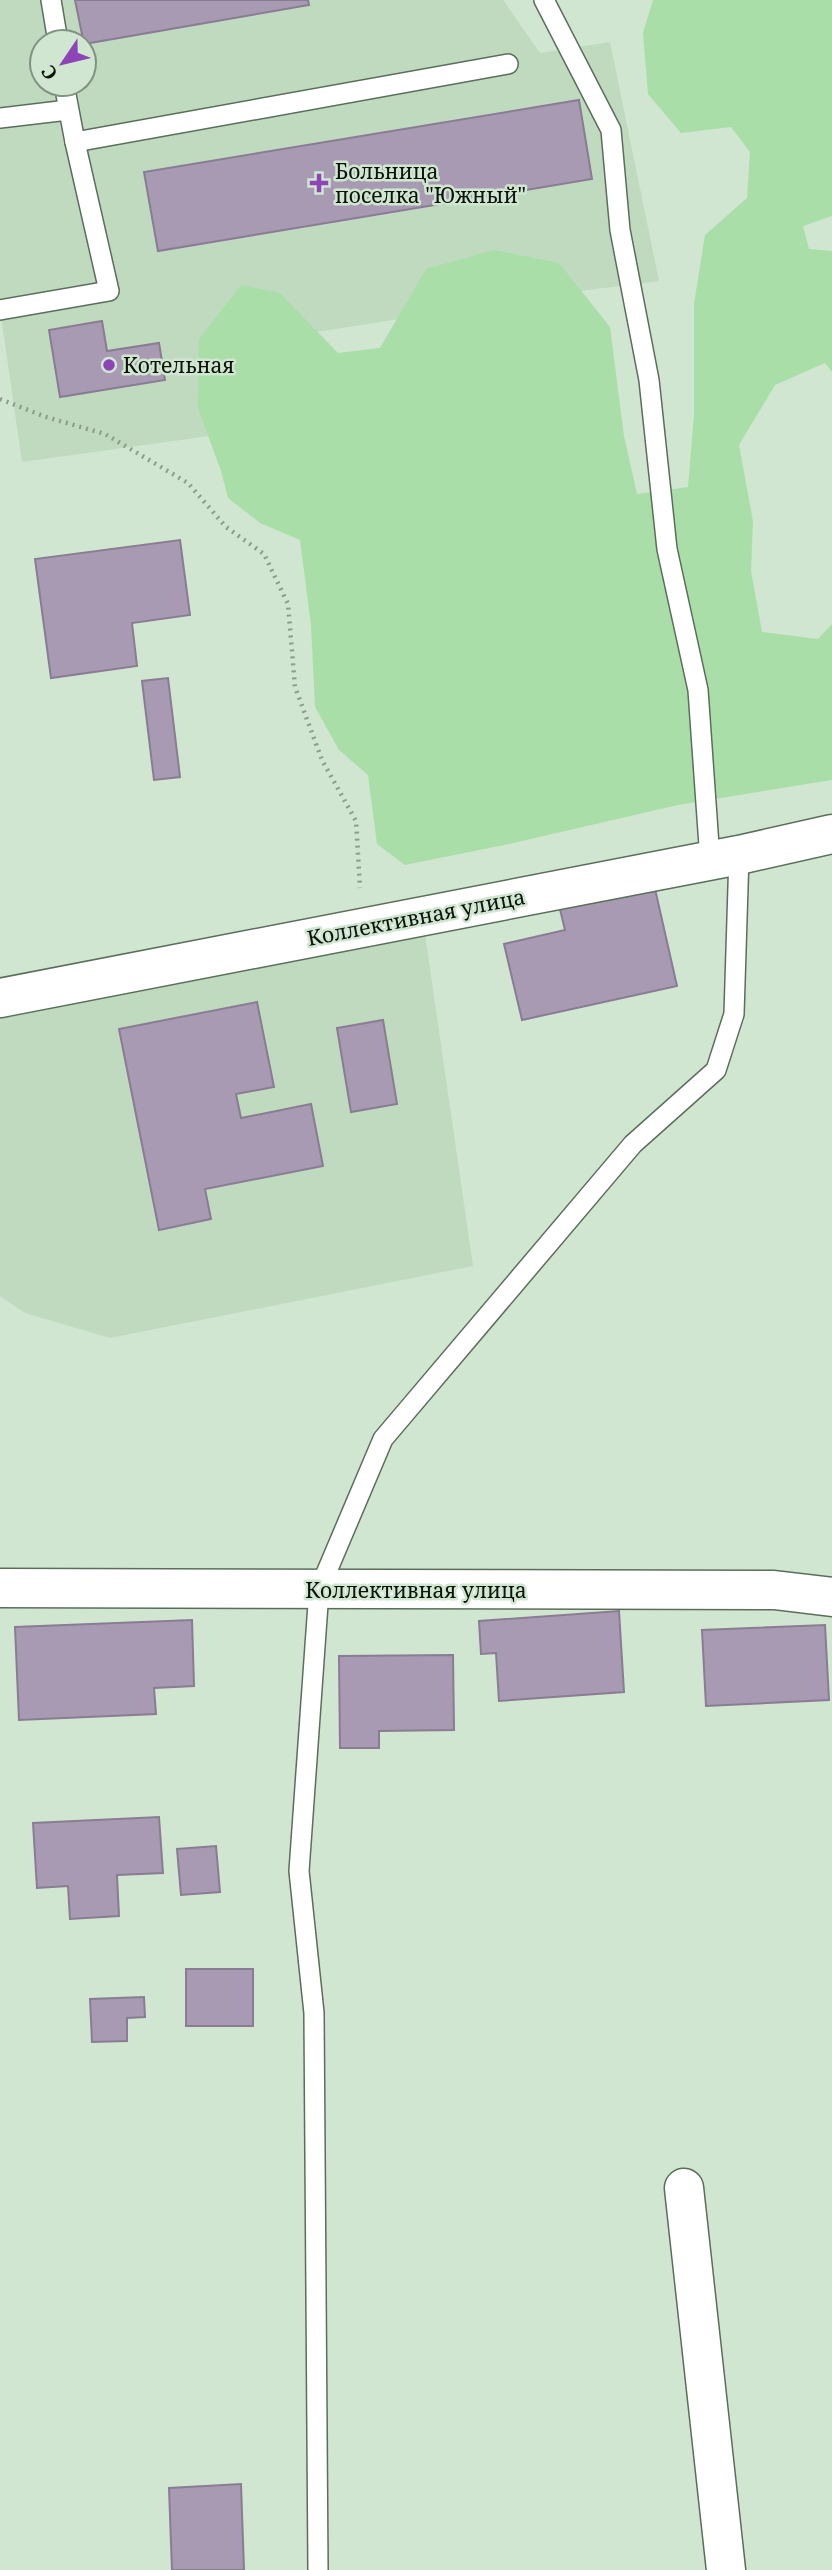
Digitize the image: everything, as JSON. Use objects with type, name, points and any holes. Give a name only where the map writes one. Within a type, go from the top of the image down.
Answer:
[{"type":"street","name":"Коллективная улица","points":[[0,998],[832,834]]},
{"type":"street","name":"Коллективная улица","points":[[0,1588],[774,1590],[832,1597]]},
{"type":"street","points":[[684,2188],[726,2570]]},
{"type":"lane","points":[[51,0],[56,28]]},
{"type":"lane","points":[[318,2570],[314,2013],[299,1871],[319,1590],[383,1439],[633,1144],[716,1070],[734,1014],[724,857],[698,690],[667,549],[649,380],[620,230],[611,130],[544,0]]},
{"type":"lane","points":[[75,142],[508,64]]},
{"type":"lane","points":[[0,310],[109,291],[66,98]]},
{"type":"lane","points":[[0,118],[68,110]]},
{"type":"path","points":[[0,399],[46,417],[106,434],[188,483],[226,527],[264,554],[288,604],[295,687],[322,760],[356,821],[362,927]]},
{"type":"shaded area","name":"Больница поселка \"Южный\"","points":[[0,0],[503,0],[540,53],[610,42],[659,281],[232,345],[238,432],[22,462],[0,309]]},
{"type":"shaded area","points":[[424,927],[473,1266],[110,1338],[25,1313],[0,1296],[0,1017]]},
{"type":"green space","points":[[653,0],[832,0],[832,216],[803,226],[809,249],[832,251],[832,372],[825,363],[775,385],[739,445],[753,521],[751,571],[762,632],[818,639],[832,624],[832,780],[678,805],[405,865],[377,844],[368,775],[339,750],[315,707],[311,625],[300,540],[260,523],[228,498],[198,408],[199,339],[241,285],[280,293],[338,353],[380,348],[426,269],[494,250],[559,263],[610,327],[624,436],[637,494],[688,487],[694,415],[694,304],[705,235],[747,198],[750,152],[731,127],[681,133],[648,94],[643,33]]},
{"type":"building","points":[[75,0],[308,0],[309,5],[98,42],[98,28],[81,28]]},
{"type":"building","points":[[579,100],[592,179],[158,251],[144,172]]},
{"type":"building","name":"Котельная","points":[[102,321],[107,351],[159,343],[165,380],[60,397],[49,330]]},
{"type":"building","points":[[180,540],[190,615],[132,623],[137,666],[51,678],[35,559]]},
{"type":"building","points":[[168,678],[180,777],[154,780],[142,681]]},
{"type":"building","points":[[653,880],[677,986],[522,1020],[504,944],[565,930],[558,901]]},
{"type":"building","points":[[257,1002],[274,1087],[236,1094],[241,1118],[311,1104],[323,1166],[205,1189],[211,1219],[159,1230],[119,1029]]},
{"type":"building","points":[[383,1020],[397,1104],[351,1112],[337,1028]]},
{"type":"building","points":[[619,1611],[624,1692],[499,1701],[496,1653],[481,1654],[479,1621]]},
{"type":"building","points":[[192,1620],[194,1686],[154,1688],[156,1714],[19,1720],[15,1627]]},
{"type":"building","points":[[825,1625],[829,1700],[706,1706],[702,1630]]},
{"type":"building","points":[[453,1655],[454,1730],[379,1731],[379,1748],[340,1748],[339,1656]]},
{"type":"building","points":[[159,1817],[163,1873],[117,1875],[119,1916],[70,1919],[68,1886],[37,1888],[33,1823]]},
{"type":"building","points":[[216,1846],[220,1892],[181,1895],[177,1849]]},
{"type":"building","points":[[186,1969],[253,1969],[253,2026],[186,2026]]},
{"type":"building","points":[[144,1997],[145,2017],[127,2018],[127,2041],[92,2042],[90,1999]]},
{"type":"building","points":[[241,2484],[244,2570],[172,2570],[169,2488]]},
{"type":"place","name":"Больница поселка \"Южный\"","points":[[319,183]]},
{"type":"place","name":"Котельная","points":[[109,365]]}]
